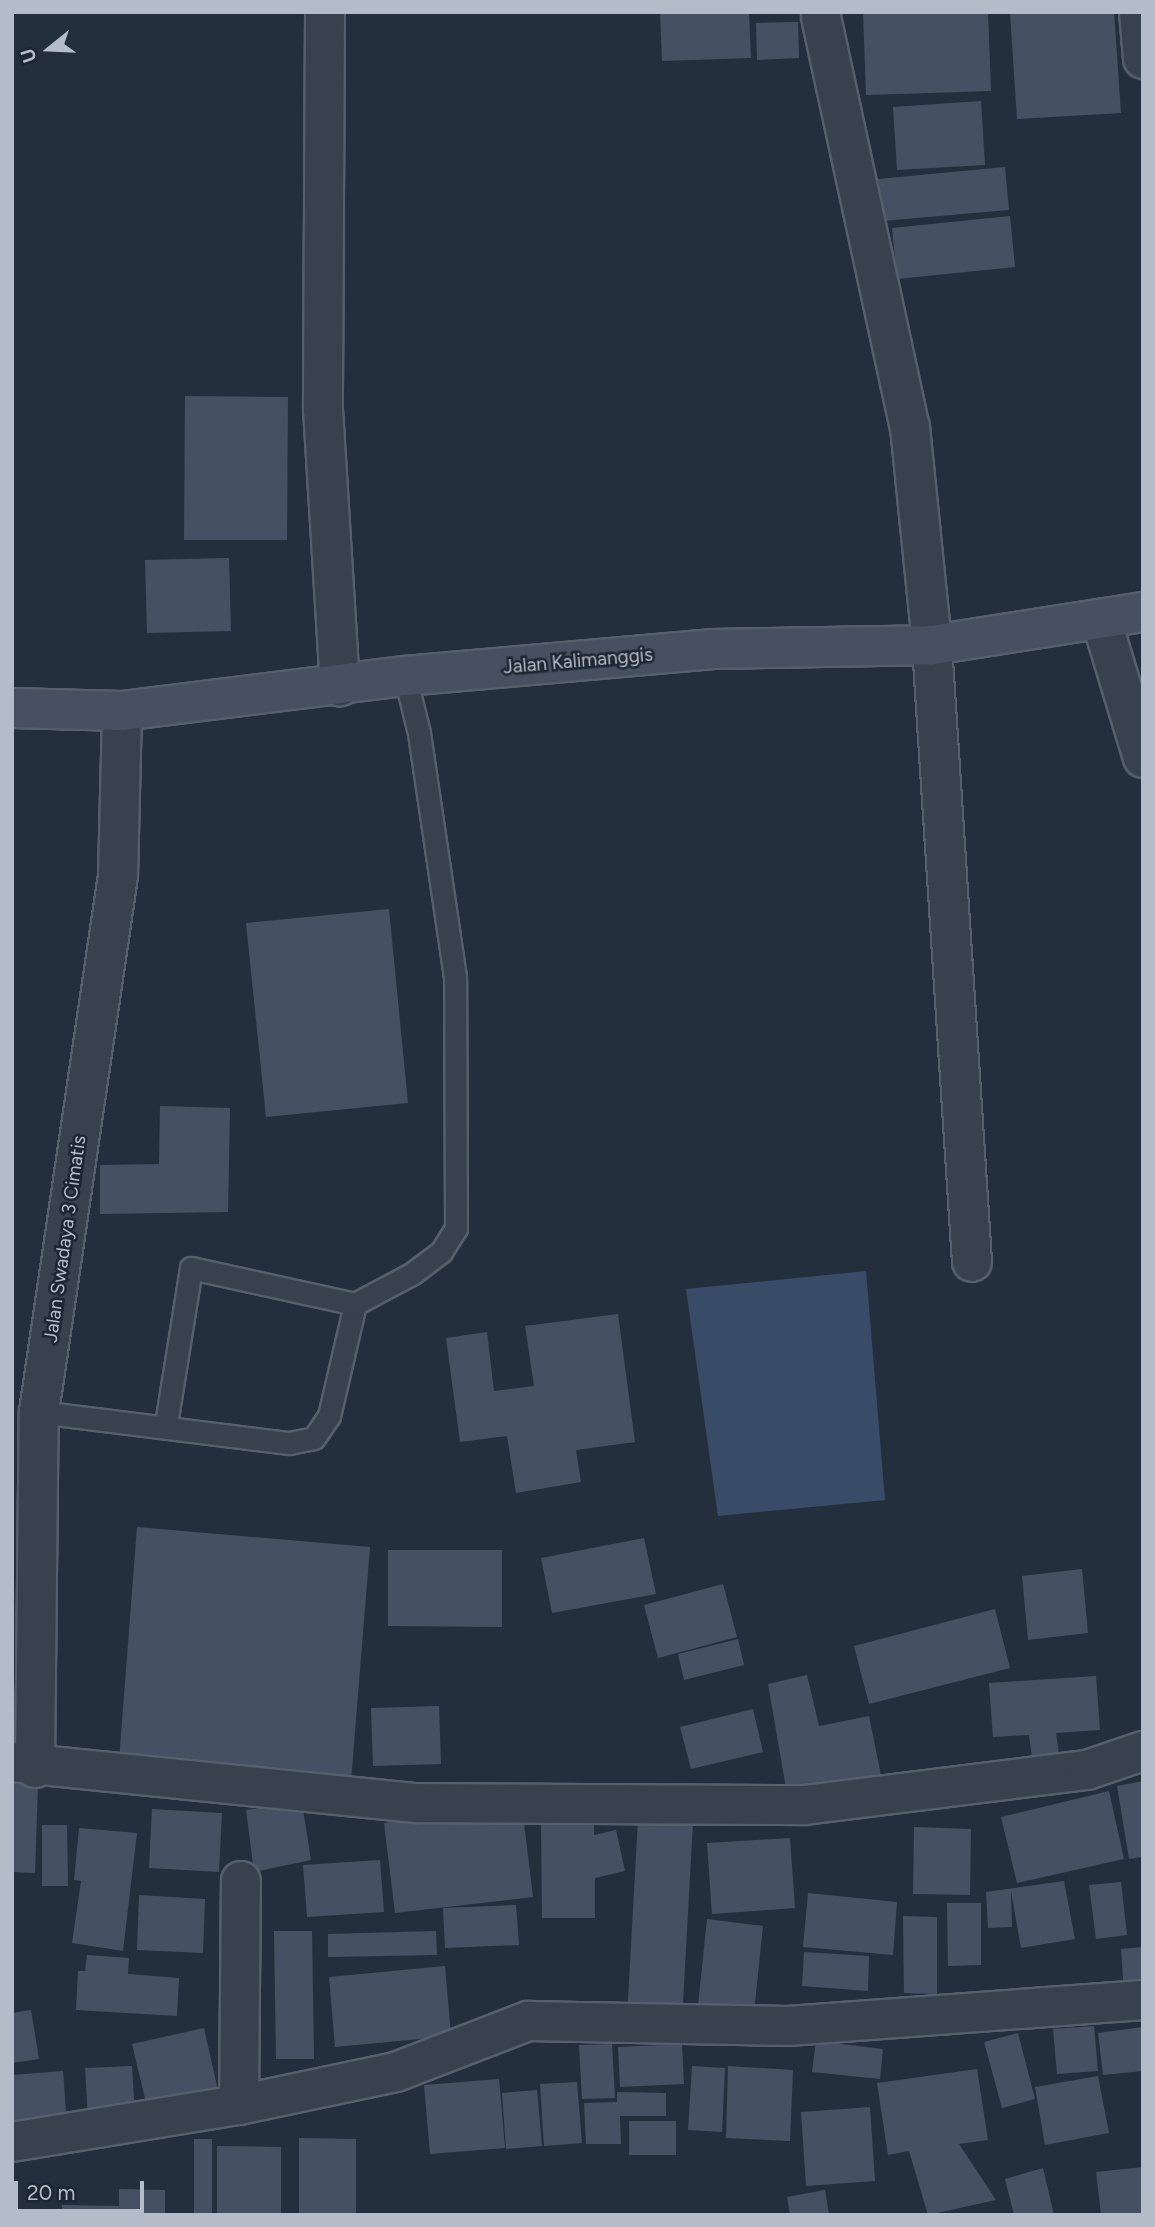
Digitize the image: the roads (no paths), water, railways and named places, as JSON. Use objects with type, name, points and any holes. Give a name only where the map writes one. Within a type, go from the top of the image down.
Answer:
[{"type":"main road","name":"Jalan Kalimanggis","points":[[12,708],[122,711],[340,687],[405,676],[711,649],[932,645],[1143,611]]},
{"type":"street","points":[[325,12],[323,409],[340,687]]},
{"type":"street","points":[[1139,12],[1143,59]]},
{"type":"street","points":[[821,17],[911,427],[932,645],[972,1262]]},
{"type":"street","points":[[1101,619],[1143,758]]},
{"type":"street","name":"Jalan Swadaya 3 Cimatis","points":[[23,1765],[39,1412],[118,876],[122,711]]},
{"type":"street","points":[[23,1765],[417,1803],[805,1805],[1087,1770],[1143,1751]]},
{"type":"street","points":[[239,2105],[242,1881]]},
{"type":"street","points":[[12,2142],[239,2105],[396,2071],[527,2021],[788,2026],[1143,2000]]},
{"type":"lane","points":[[166,1424],[191,1268],[355,1304],[413,1273],[441,1252],[456,1228],[454,977],[419,733],[405,676]]},
{"type":"lane","points":[[39,1412],[166,1424],[289,1443],[314,1438],[329,1416],[355,1304]]},
{"type":"water","points":[[866,1271],[885,1500],[718,1516],[686,1289]]}]
